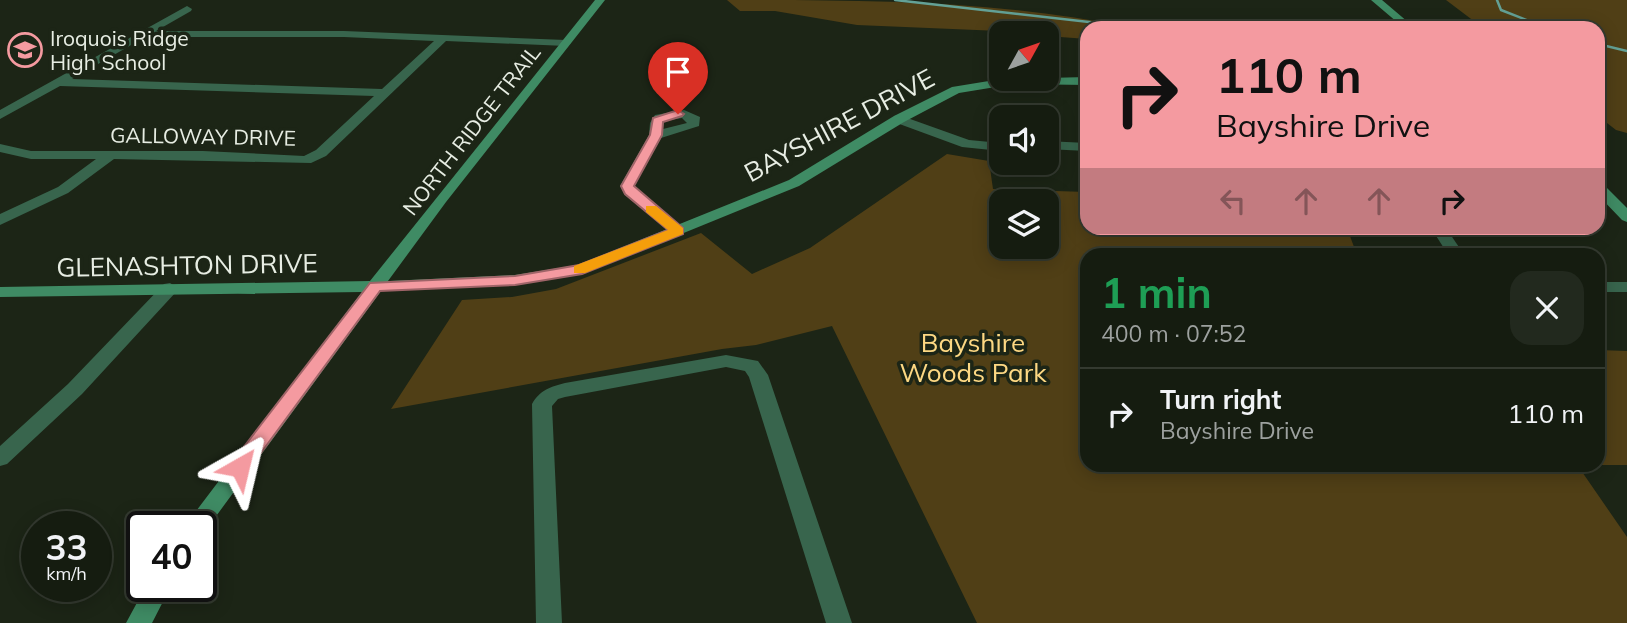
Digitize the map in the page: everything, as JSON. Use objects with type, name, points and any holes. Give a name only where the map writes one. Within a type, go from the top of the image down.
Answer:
[{"type":"street","name":"NORTH RIDGE TRAIL","points":[[207,511],[375,286],[600,0]]},
{"type":"street","points":[[1377,0],[1402,21]]},
{"type":"street","points":[[0,115],[187,9]]},
{"type":"street","points":[[144,34],[344,34],[566,43]]},
{"type":"street","name":"GALLOWAY DRIVE","points":[[0,148],[31,155],[112,154],[306,160],[321,153],[442,39]]},
{"type":"street","name":"BAYSHIRE DRIVE","points":[[375,286],[515,280],[582,269],[794,183],[899,119],[956,90],[1014,80],[1080,81]]},
{"type":"street","points":[[59,82],[149,88],[286,87],[386,93]]},
{"type":"street","points":[[899,119],[967,144],[989,146]]},
{"type":"street","points":[[656,135],[627,186],[630,192],[678,231]]},
{"type":"street","points":[[1059,146],[1080,147]]},
{"type":"street","points":[[0,220],[63,190],[112,154]]},
{"type":"street","points":[[1605,194],[1627,217]]},
{"type":"street","name":"GLENASHTON DRIVE","points":[[0,292],[375,286]]},
{"type":"street","points":[[1605,287],[1627,287]]},
{"type":"street","points":[[0,458],[75,389],[170,288]]},
{"type":"street","points":[[549,623],[542,404],[545,399],[565,390],[726,361],[751,366],[758,375],[839,623]]},
{"type":"street","points":[[139,623],[150,602]]},
{"type":"green space","points":[[727,0],[880,1],[981,7],[1093,21],[1080,21],[1080,38],[1059,37],[1059,21],[989,21],[989,31],[857,25],[775,11],[740,11]]},
{"type":"green space","points":[[1446,0],[1627,0],[1627,133],[1616,130],[1605,121],[1605,21],[1474,21]]},
{"type":"green space","points":[[1366,19],[1378,21],[1342,21]]},
{"type":"green space","name":"Bayshire Woods Park","points":[[947,154],[989,161],[993,189],[989,189],[989,259],[1059,259],[1059,191],[1080,192],[1080,235],[1350,235],[1354,248],[1080,248],[1080,472],[1582,472],[1627,537],[1627,623],[977,623],[832,326],[756,345],[391,409],[462,300],[512,297],[556,289],[701,233],[752,274],[810,248]]},
{"type":"green space","points":[[1605,350],[1627,351],[1627,465],[1605,465]]},
{"type":"waterway","points":[[895,0],[1080,21]]},
{"type":"waterway","points":[[1497,0],[1501,10],[1529,21]]},
{"type":"waterway","points":[[1605,46],[1627,51]]},
{"type":"slow traffic","points":[[579,270],[678,231],[651,209]]},
{"type":"place","name":"Iroquois Ridge High School","points":[[25,50]]},
{"type":"route","points":[[240,467],[375,286],[515,280],[582,269],[678,231],[630,192],[627,186],[656,135],[657,120],[678,114]]}]
